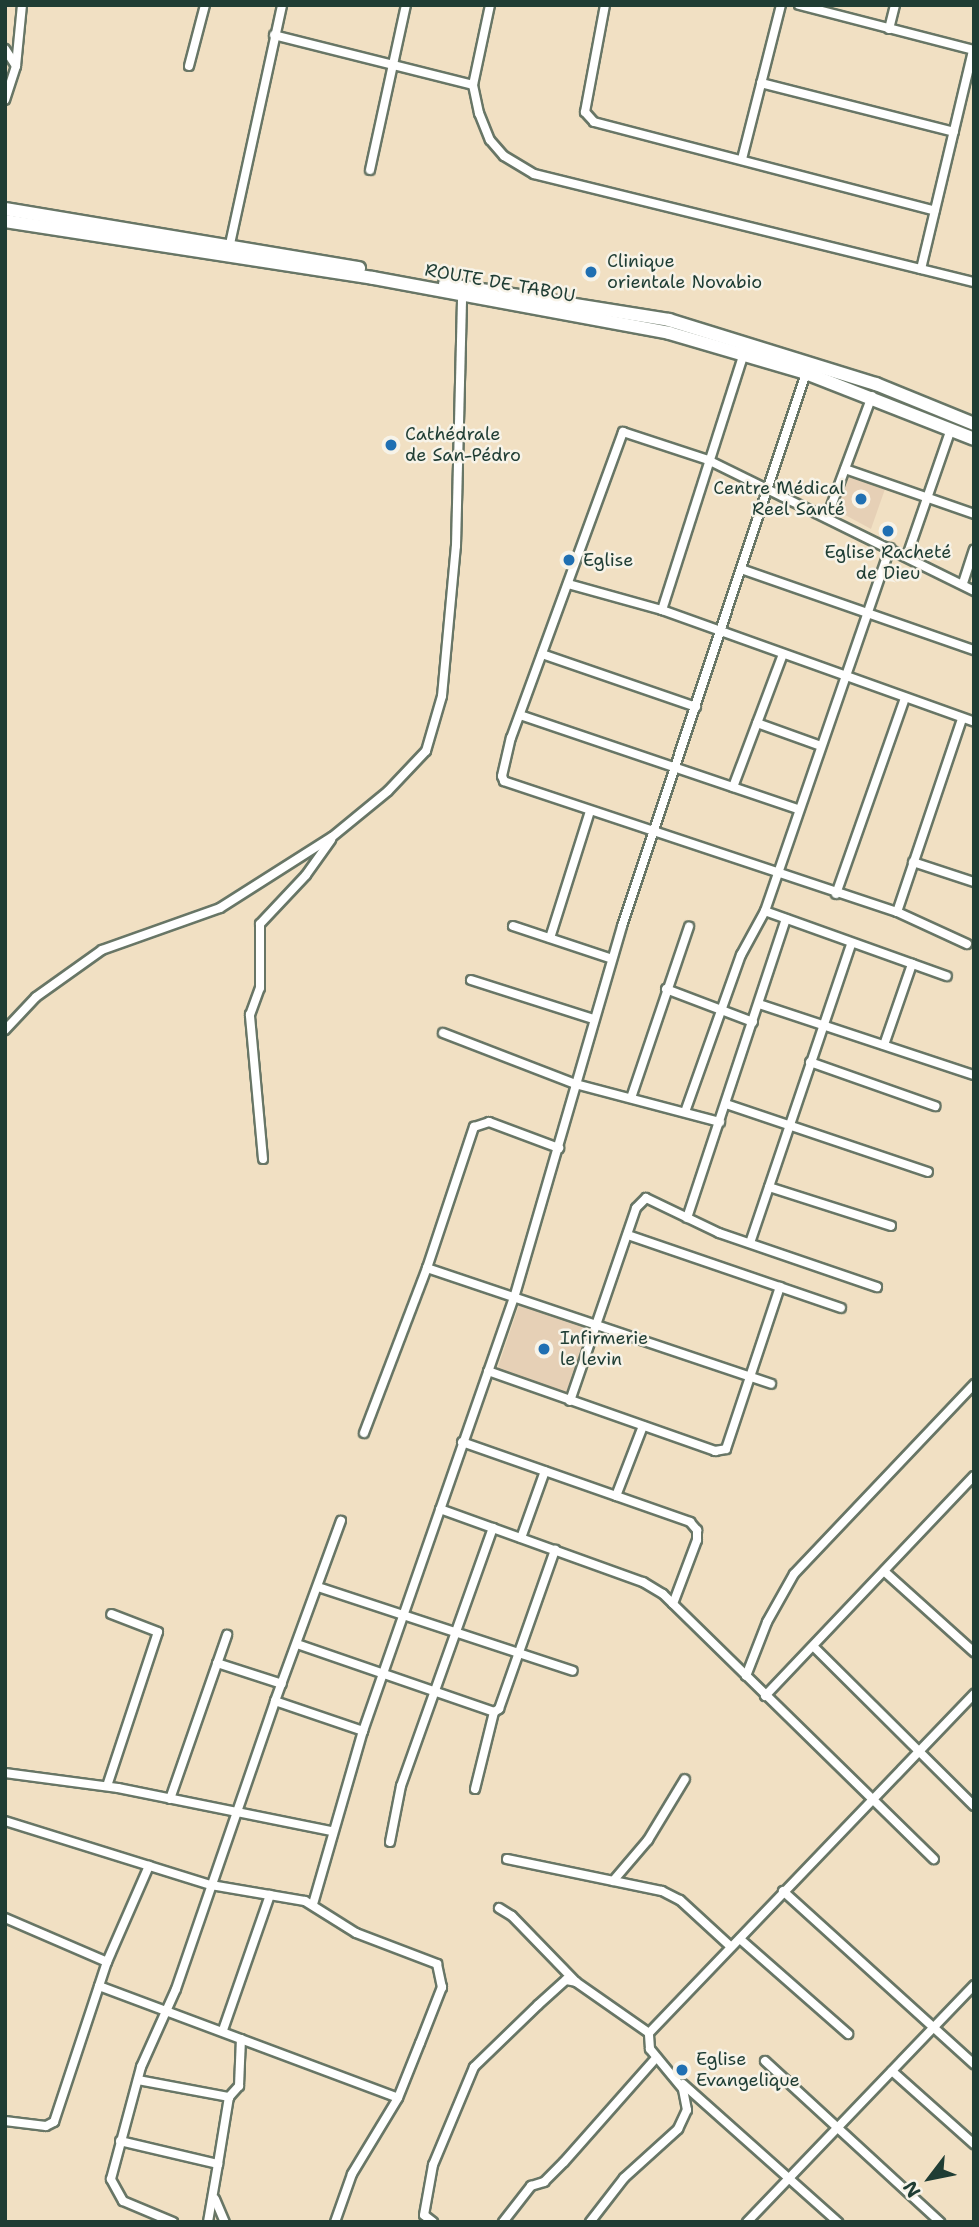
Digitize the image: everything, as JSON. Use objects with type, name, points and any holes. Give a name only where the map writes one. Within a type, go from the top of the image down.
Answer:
[{"type":"main road","name":"ROUTE DE TABOU","points":[[5,209],[230,244],[669,320],[865,380],[972,429]]},
{"type":"main road","name":"ROUTE DE TABOU","points":[[5,221],[669,333],[806,373],[872,396],[951,429],[972,429]]},
{"type":"street","points":[[5,100],[16,66],[22,5]]},
{"type":"street","points":[[189,66],[205,5]]},
{"type":"street","points":[[230,244],[282,5]]},
{"type":"street","points":[[370,170],[406,5]]},
{"type":"street","points":[[490,5],[472,85],[490,140],[504,156],[534,174],[974,282]]},
{"type":"street","points":[[605,5],[589,90],[588,117],[935,211]]},
{"type":"street","points":[[742,159],[781,5]]},
{"type":"street","points":[[799,5],[974,50],[921,270]]},
{"type":"street","points":[[889,29],[895,5]]},
{"type":"street","points":[[274,35],[472,85]]},
{"type":"street","points":[[5,49],[16,66]]},
{"type":"street","points":[[761,83],[954,132]]},
{"type":"street","points":[[5,1030],[36,997],[102,950],[220,908],[332,837],[388,791],[426,751],[442,696],[462,437],[462,296]]},
{"type":"street","points":[[662,610],[744,353]]},
{"type":"street","points":[[313,1905],[332,1831],[363,1731],[408,1614],[462,1442],[514,1298],[559,1148],[593,1019],[806,373]]},
{"type":"street","points":[[827,517],[872,396]]},
{"type":"street","points":[[907,556],[951,429]]},
{"type":"street","points":[[967,944],[897,912],[775,874],[502,780],[520,715],[623,432],[708,460],[974,591]]},
{"type":"street","points":[[845,469],[974,514]]},
{"type":"street","points":[[685,1112],[741,955],[765,911],[775,874],[890,548]]},
{"type":"street","points":[[962,583],[974,550]]},
{"type":"street","points":[[741,569],[974,650]]},
{"type":"street","points":[[568,584],[662,610],[974,722]]},
{"type":"street","points":[[542,654],[696,707]]},
{"type":"street","points":[[733,787],[783,654]]},
{"type":"street","points":[[836,894],[905,698]]},
{"type":"street","points":[[520,715],[799,809]]},
{"type":"street","points":[[897,912],[962,719]]},
{"type":"street","points":[[757,723],[821,746]]},
{"type":"street","points":[[550,938],[590,811]]},
{"type":"street","points":[[263,1159],[250,1016],[260,988],[260,924],[306,875],[332,837]]},
{"type":"street","points":[[913,862],[974,882]]},
{"type":"street","points":[[765,911],[850,944],[947,976]]},
{"type":"street","points":[[687,1218],[786,919]]},
{"type":"street","points":[[513,926],[612,959]]},
{"type":"street","points":[[631,1098],[689,927]]},
{"type":"street","points":[[750,1243],[850,944]]},
{"type":"street","points":[[884,1045],[912,964]]},
{"type":"street","points":[[471,980],[593,1019]]},
{"type":"street","points":[[666,989],[753,1022]]},
{"type":"street","points":[[759,1004],[974,1075]]},
{"type":"street","points":[[443,1033],[575,1084],[720,1122]]},
{"type":"street","points":[[810,1062],[935,1106]]},
{"type":"street","points":[[726,1104],[928,1172]]},
{"type":"street","points":[[364,1433],[427,1268],[474,1127],[489,1122],[559,1148]]},
{"type":"street","points":[[769,1187],[891,1226]]},
{"type":"street","points":[[570,1401],[640,1200],[646,1198],[750,1243],[877,1287]]},
{"type":"street","points":[[628,1235],[841,1308]]},
{"type":"street","points":[[427,1268],[771,1384]]},
{"type":"street","points":[[488,1371],[715,1451],[726,1450],[780,1287]]},
{"type":"street","points":[[746,1676],[780,1596],[803,1563],[974,1384]]},
{"type":"street","points":[[616,1496],[643,1426]]},
{"type":"street","points":[[462,1442],[690,1522],[697,1530],[673,1604]]},
{"type":"street","points":[[521,1538],[545,1471]]},
{"type":"street","points":[[765,1696],[815,1648],[973,1479]]},
{"type":"street","points":[[440,1509],[643,1583],[673,1604],[934,1860]]},
{"type":"street","points":[[173,2222],[133,2206],[115,2192],[111,2179],[120,2141],[138,2080],[164,2010],[176,1989],[275,1701],[341,1521]]},
{"type":"street","points":[[390,1842],[398,1798],[493,1528]]},
{"type":"street","points":[[475,1789],[494,1712],[499,1709],[555,1550]]},
{"type":"street","points":[[884,1572],[974,1652]]},
{"type":"street","points":[[318,1587],[519,1650],[573,1671]]},
{"type":"street","points":[[107,1786],[158,1632],[111,1614]]},
{"type":"street","points":[[170,1799],[227,1635]]},
{"type":"street","points":[[297,1644],[494,1712]]},
{"type":"street","points":[[815,1648],[974,1806]]},
{"type":"street","points":[[217,1663],[282,1684]]},
{"type":"street","points":[[838,2222],[678,2080],[656,2057],[647,2040],[649,2033],[730,1946],[740,1939],[974,1694]]},
{"type":"street","points":[[275,1701],[363,1731]]},
{"type":"street","points":[[5,1783],[7,1773],[107,1786],[332,1831]]},
{"type":"street","points":[[613,1881],[648,1840],[685,1779]]},
{"type":"street","points":[[5,1821],[211,1885],[313,1905],[356,1933],[437,1964],[443,1976],[398,2098],[352,2174],[335,2222]]},
{"type":"street","points":[[507,1859],[613,1881],[680,1900],[730,1946]]},
{"type":"street","points":[[5,2121],[46,2126],[54,2122],[107,1962],[149,1866]]},
{"type":"street","points":[[783,1891],[974,2064]]},
{"type":"street","points":[[223,2030],[270,1895]]},
{"type":"street","points":[[499,1908],[576,1982],[649,2033]]},
{"type":"street","points":[[5,1918],[107,1962]]},
{"type":"street","points":[[740,1939],[848,2034]]},
{"type":"street","points":[[433,2222],[424,2216],[433,2165],[474,2067],[566,1980],[576,1982]]},
{"type":"street","points":[[747,2222],[974,1985]]},
{"type":"street","points":[[99,1986],[223,2030],[398,2098]]},
{"type":"street","points":[[208,2222],[229,2097],[239,2086],[241,2039]]},
{"type":"street","points":[[503,2222],[531,2186],[544,2182],[565,2162],[656,2057]]},
{"type":"street","points":[[765,2061],[838,2125],[940,2222]]},
{"type":"street","points":[[892,2071],[974,2144]]},
{"type":"street","points":[[138,2080],[229,2097]]},
{"type":"street","points":[[590,2222],[624,2178],[678,2129],[689,2100],[678,2080]]},
{"type":"street","points":[[120,2141],[218,2164]]},
{"type":"street","points":[[214,2198],[225,2222]]},
{"type":"shaded area","name":"Centre Médical Reel Santé","points":[[848,476],[885,489],[871,529],[836,510]]},
{"type":"shaded area","name":"Infirmerie le levin","points":[[519,1305],[592,1328],[568,1395],[497,1370]]},
{"type":"place","name":"Clinique orientale Novabio","points":[[591,272]]},
{"type":"place","name":"Cathédrale de San-Pédro","points":[[391,445]]},
{"type":"place","name":"Centre Médical Reel Santé","points":[[861,499]]},
{"type":"place","name":"Eglise Racheté de Dieu","points":[[888,531]]},
{"type":"place","name":"Eglise","points":[[569,560]]},
{"type":"place","name":"Infirmerie le levin","points":[[544,1349]]},
{"type":"place","name":"Eglise Evangelique","points":[[682,2070]]}]
